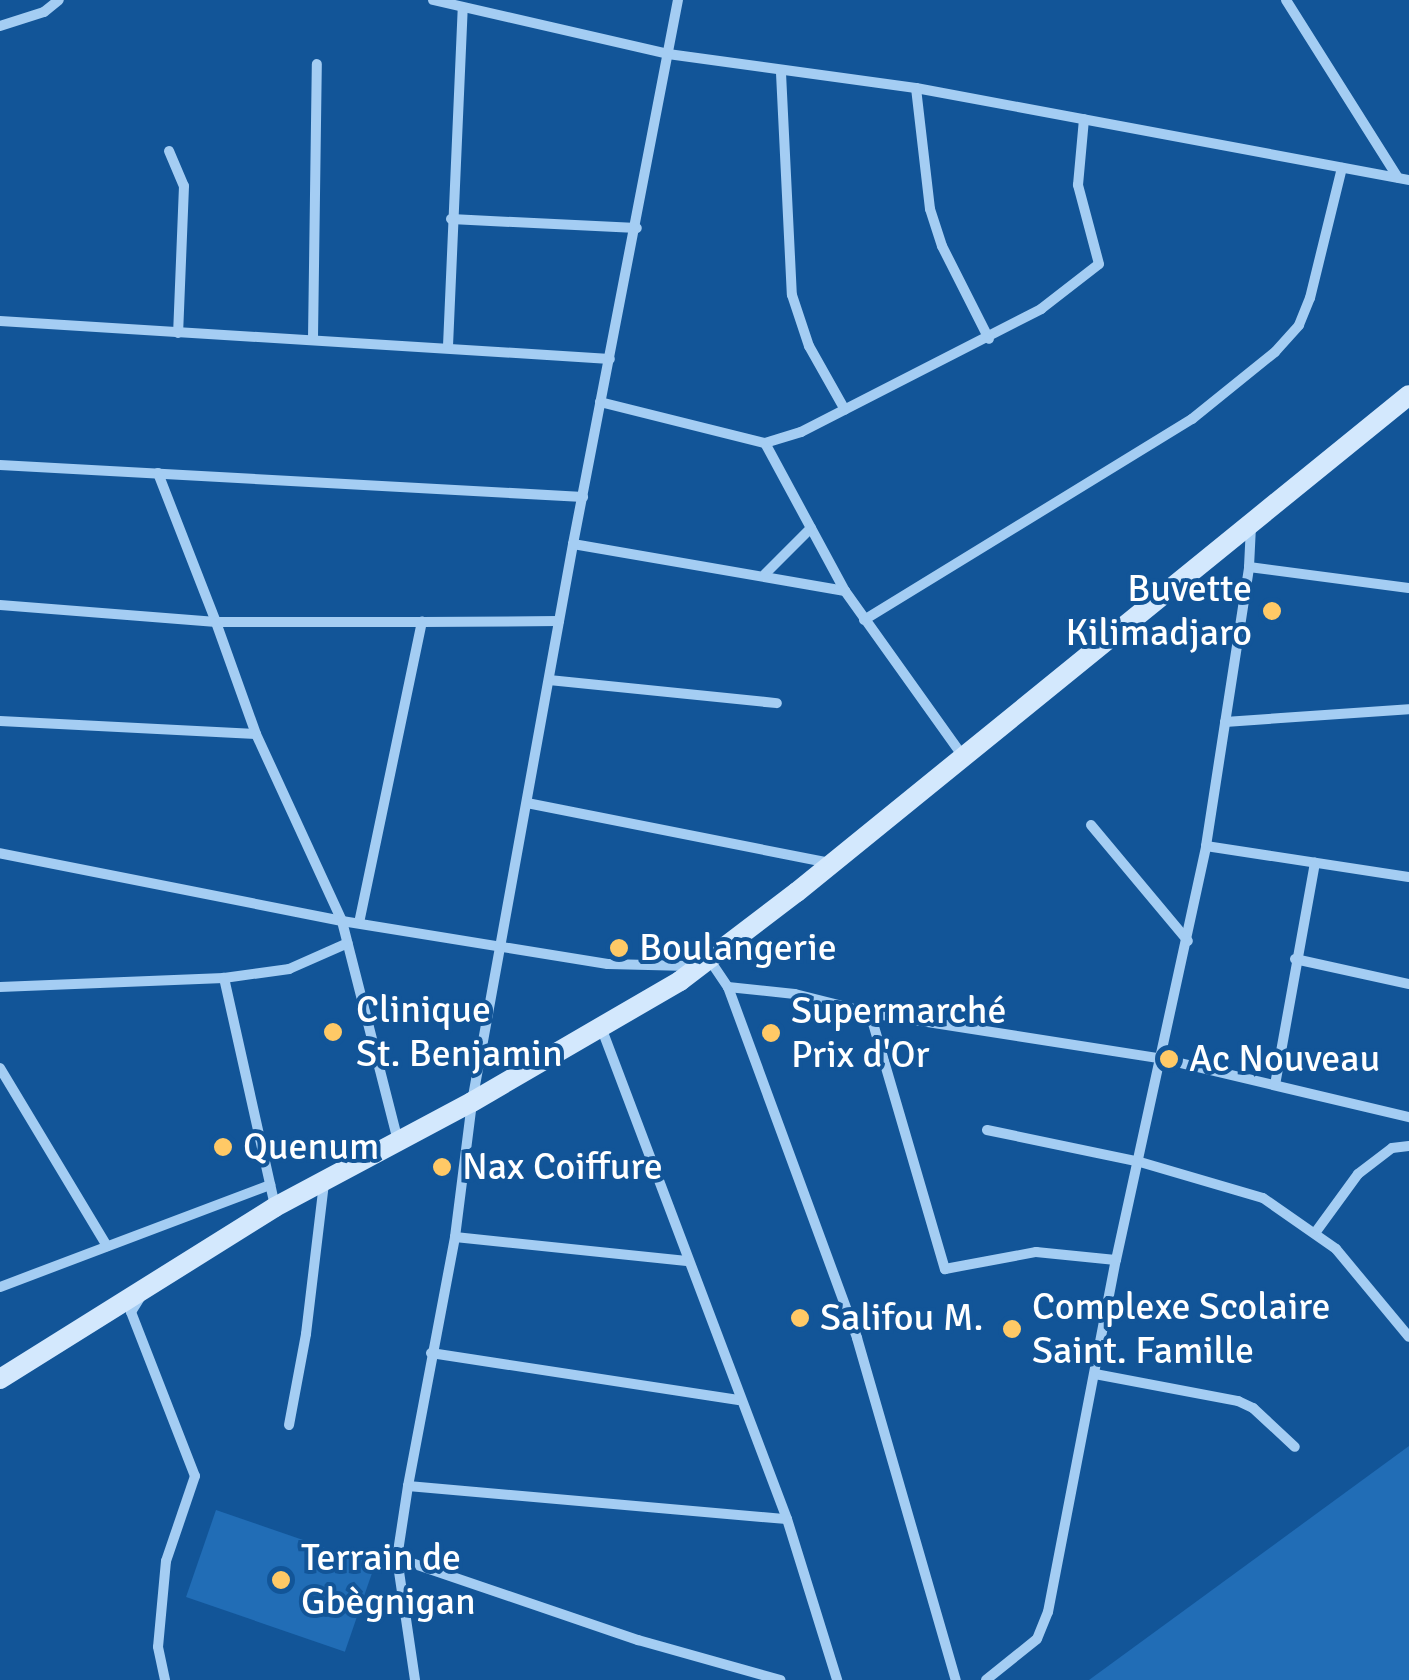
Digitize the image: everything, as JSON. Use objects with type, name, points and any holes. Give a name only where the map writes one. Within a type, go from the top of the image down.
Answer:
[{"type":"main road","points":[[0,1378],[276,1207],[472,1102],[712,958],[1409,395]]},
{"type":"street","points":[[0,26],[44,12],[59,0]]},
{"type":"street","points":[[433,0],[668,54],[781,73],[916,88],[1403,179]]},
{"type":"street","points":[[414,1680],[397,1558],[408,1486],[455,1236],[472,1102],[559,621],[678,0]]},
{"type":"street","points":[[1286,0],[1403,179]]},
{"type":"street","points":[[448,346],[462,8]]},
{"type":"street","points":[[313,338],[317,64]]},
{"type":"street","points":[[781,73],[792,295],[809,346],[844,410]]},
{"type":"street","points":[[916,88],[930,209],[942,246],[990,339]]},
{"type":"street","points":[[600,402],[765,443],[801,432],[990,339],[1041,309],[1099,264],[1078,184],[1084,120]]},
{"type":"street","points":[[170,151],[184,186],[178,334]]},
{"type":"street","points":[[864,620],[1192,419],[1274,352],[1299,325],[1310,298],[1342,168]]},
{"type":"street","points":[[451,220],[637,228]]},
{"type":"street","points":[[0,321],[610,358]]},
{"type":"street","points":[[765,443],[845,590],[962,755]]},
{"type":"street","points":[[0,464],[583,497]]},
{"type":"street","points":[[158,473],[256,734],[342,921],[399,1142]]},
{"type":"street","points":[[986,1680],[1037,1639],[1043,1627],[1116,1260],[1206,846],[1249,566],[1251,526]]},
{"type":"street","points":[[765,574],[810,528]]},
{"type":"street","points":[[573,544],[845,590]]},
{"type":"street","points":[[1249,566],[1409,588]]},
{"type":"street","points":[[0,605],[216,622],[559,621]]},
{"type":"street","points":[[359,923],[422,622]]},
{"type":"street","points":[[549,680],[777,704]]},
{"type":"street","points":[[1225,722],[1409,709]]},
{"type":"street","points":[[0,720],[256,734]]},
{"type":"street","points":[[527,803],[831,864]]},
{"type":"street","points":[[1092,825],[1188,941]]},
{"type":"street","points":[[1206,846],[1409,877]]},
{"type":"street","points":[[0,853],[342,921],[656,968],[681,969],[712,958],[728,987],[857,1338],[956,1680]]},
{"type":"street","points":[[1276,1085],[1295,959],[1316,863]]},
{"type":"street","points":[[0,987],[224,978],[289,968],[348,943]]},
{"type":"street","points":[[1295,959],[1409,984]]},
{"type":"street","points":[[224,978],[276,1207]]},
{"type":"street","points":[[728,987],[795,994],[870,1014],[1159,1058],[1409,1116]]},
{"type":"street","points":[[870,1014],[945,1269],[1036,1252],[1116,1260]]},
{"type":"street","points":[[601,1028],[738,1400],[787,1519],[837,1680]]},
{"type":"street","points":[[0,1068],[107,1246]]},
{"type":"street","points":[[988,1130],[1140,1162],[1263,1198],[1336,1249],[1408,1337]]},
{"type":"street","points":[[1315,1232],[1358,1174],[1392,1148],[1409,1146]]},
{"type":"street","points":[[289,1425],[306,1334],[324,1180]]},
{"type":"street","points":[[0,1287],[270,1185]]},
{"type":"street","points":[[455,1236],[687,1261]]},
{"type":"street","points":[[144,1291],[131,1312],[195,1476],[166,1561],[158,1647],[166,1680]]},
{"type":"street","points":[[431,1352],[738,1400]]},
{"type":"street","points":[[1095,1374],[1238,1401],[1254,1408],[1295,1447]]},
{"type":"street","points":[[408,1486],[787,1519]]},
{"type":"street","points":[[397,1558],[638,1640],[780,1680]]},
{"type":"shaded area","points":[[1409,1446],[1409,1680],[1089,1680]]},
{"type":"shaded area","name":"Terrain de Gbègnigan","points":[[216,1510],[375,1565],[345,1652],[186,1597]]},
{"type":"place","name":"Buvette Kilimadjaro","points":[[1272,611]]},
{"type":"place","name":"Boulangerie","points":[[619,948]]},
{"type":"place","name":"Clinique St. Benjamin","points":[[333,1032]]},
{"type":"place","name":"Supermarché Prix d'Or","points":[[771,1033]]},
{"type":"place","name":"Ac Nouveau","points":[[1169,1059]]},
{"type":"place","name":"Quenum","points":[[223,1147]]},
{"type":"place","name":"Nax Coiffure","points":[[442,1167]]},
{"type":"place","name":"Salifou M.","points":[[800,1318]]},
{"type":"place","name":"Complexe Scolaire Saint. Famille","points":[[1012,1329]]},
{"type":"place","name":"Terrain de Gbègnigan","points":[[281,1580]]}]
